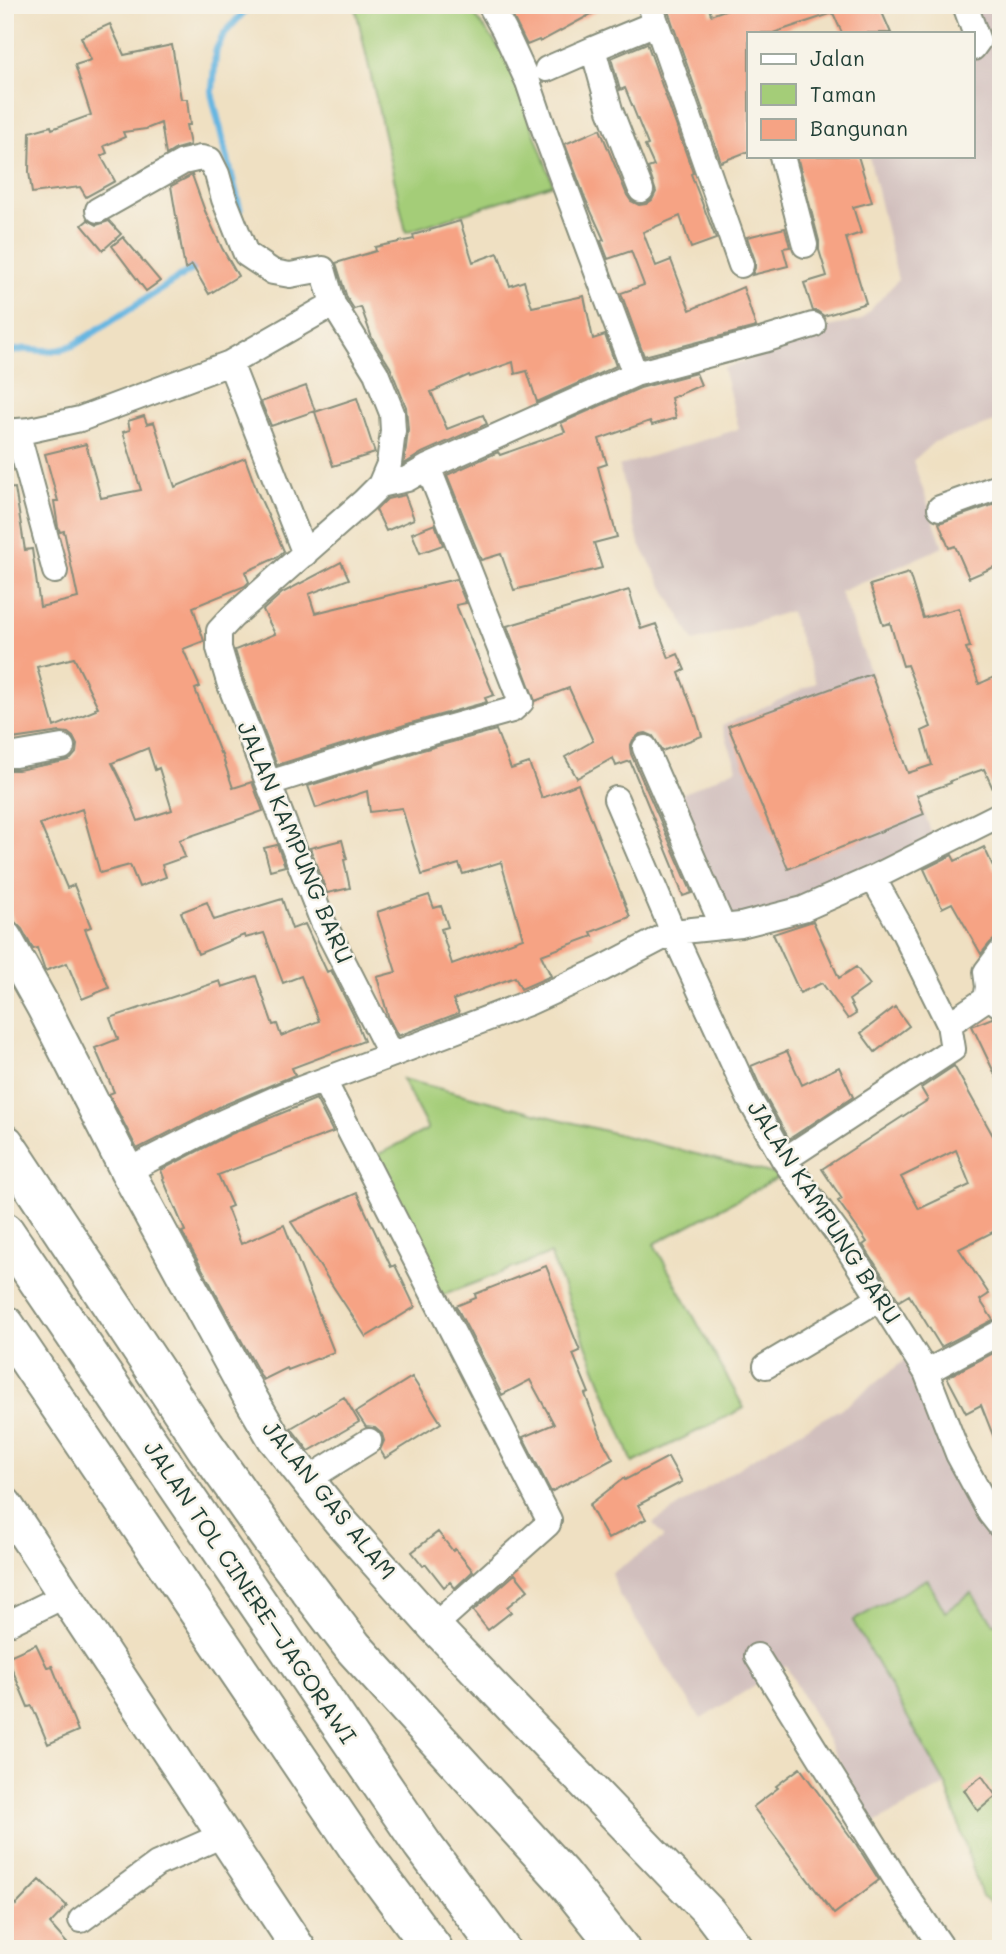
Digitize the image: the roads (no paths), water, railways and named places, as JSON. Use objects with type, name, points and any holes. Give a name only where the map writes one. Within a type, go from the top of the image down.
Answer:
[{"type":"highway","points":[[5,1117],[33,1188]]},
{"type":"highway","points":[[5,1144],[205,1446],[353,1647],[561,1875],[620,1949]]},
{"type":"highway","name":"JALAN TOL CINERE–JAGORAWI","points":[[5,1232],[422,1844],[500,1949]]},
{"type":"highway","points":[[5,1325],[361,1852],[433,1949]]},
{"type":"main road","name":"JALAN GAS ALAM","points":[[5,938],[127,1171],[274,1438],[340,1521],[434,1626],[709,1912],[737,1949]]},
{"type":"main road","points":[[5,1504],[299,1949]]},
{"type":"street","points":[[490,5],[528,82],[635,374]]},
{"type":"street","points":[[965,5],[978,41],[974,47]]},
{"type":"street","points":[[547,69],[593,49],[653,14],[741,265]]},
{"type":"street","points":[[593,49],[610,110],[641,190]]},
{"type":"street","name":"JALAN KAMPUNG BARU","points":[[98,210],[183,162],[205,158],[210,160],[242,245],[273,272],[290,275],[323,269],[333,304],[376,373],[392,413],[389,464],[380,485],[219,631],[219,648],[230,685],[322,920],[391,1055]]},
{"type":"street","points":[[783,158],[805,245]]},
{"type":"street","points":[[55,571],[11,432],[80,419],[230,363],[333,304]]},
{"type":"street","points":[[380,485],[407,479],[428,467],[635,374],[813,325]]},
{"type":"street","points":[[230,363],[305,554]]},
{"type":"street","points":[[269,783],[512,710],[521,702],[428,467]]},
{"type":"street","points":[[940,508],[1001,486]]},
{"type":"street","points":[[5,755],[62,747]]},
{"type":"street","points":[[645,748],[723,927]]},
{"type":"street","name":"JALAN KAMPUNG BARU","points":[[616,799],[750,1100],[784,1160],[845,1244],[926,1372],[958,1454],[990,1513],[1001,1527]]},
{"type":"street","points":[[127,1171],[225,1121],[284,1095],[528,1003],[673,932],[741,925],[803,909],[873,878],[1001,814]]},
{"type":"street","points":[[784,1160],[953,1049],[949,1024],[904,933],[873,878]]},
{"type":"street","points":[[949,1024],[995,1001],[987,993],[986,972],[1001,952]]},
{"type":"street","points":[[324,1081],[549,1520],[548,1524],[434,1626]]},
{"type":"street","points":[[766,1366],[879,1298]]},
{"type":"street","points":[[926,1372],[1001,1332]]},
{"type":"street","points":[[307,1480],[369,1441]]},
{"type":"street","points":[[5,1625],[66,1595]]},
{"type":"street","points":[[757,1656],[902,1889],[943,1949]]},
{"type":"street","points":[[81,1920],[156,1864],[223,1835]]},
{"type":"waterway","points":[[240,210],[212,95],[216,50],[224,34],[250,5]]},
{"type":"waterway","points":[[5,353],[24,349],[60,350],[74,345],[200,264]]}]
